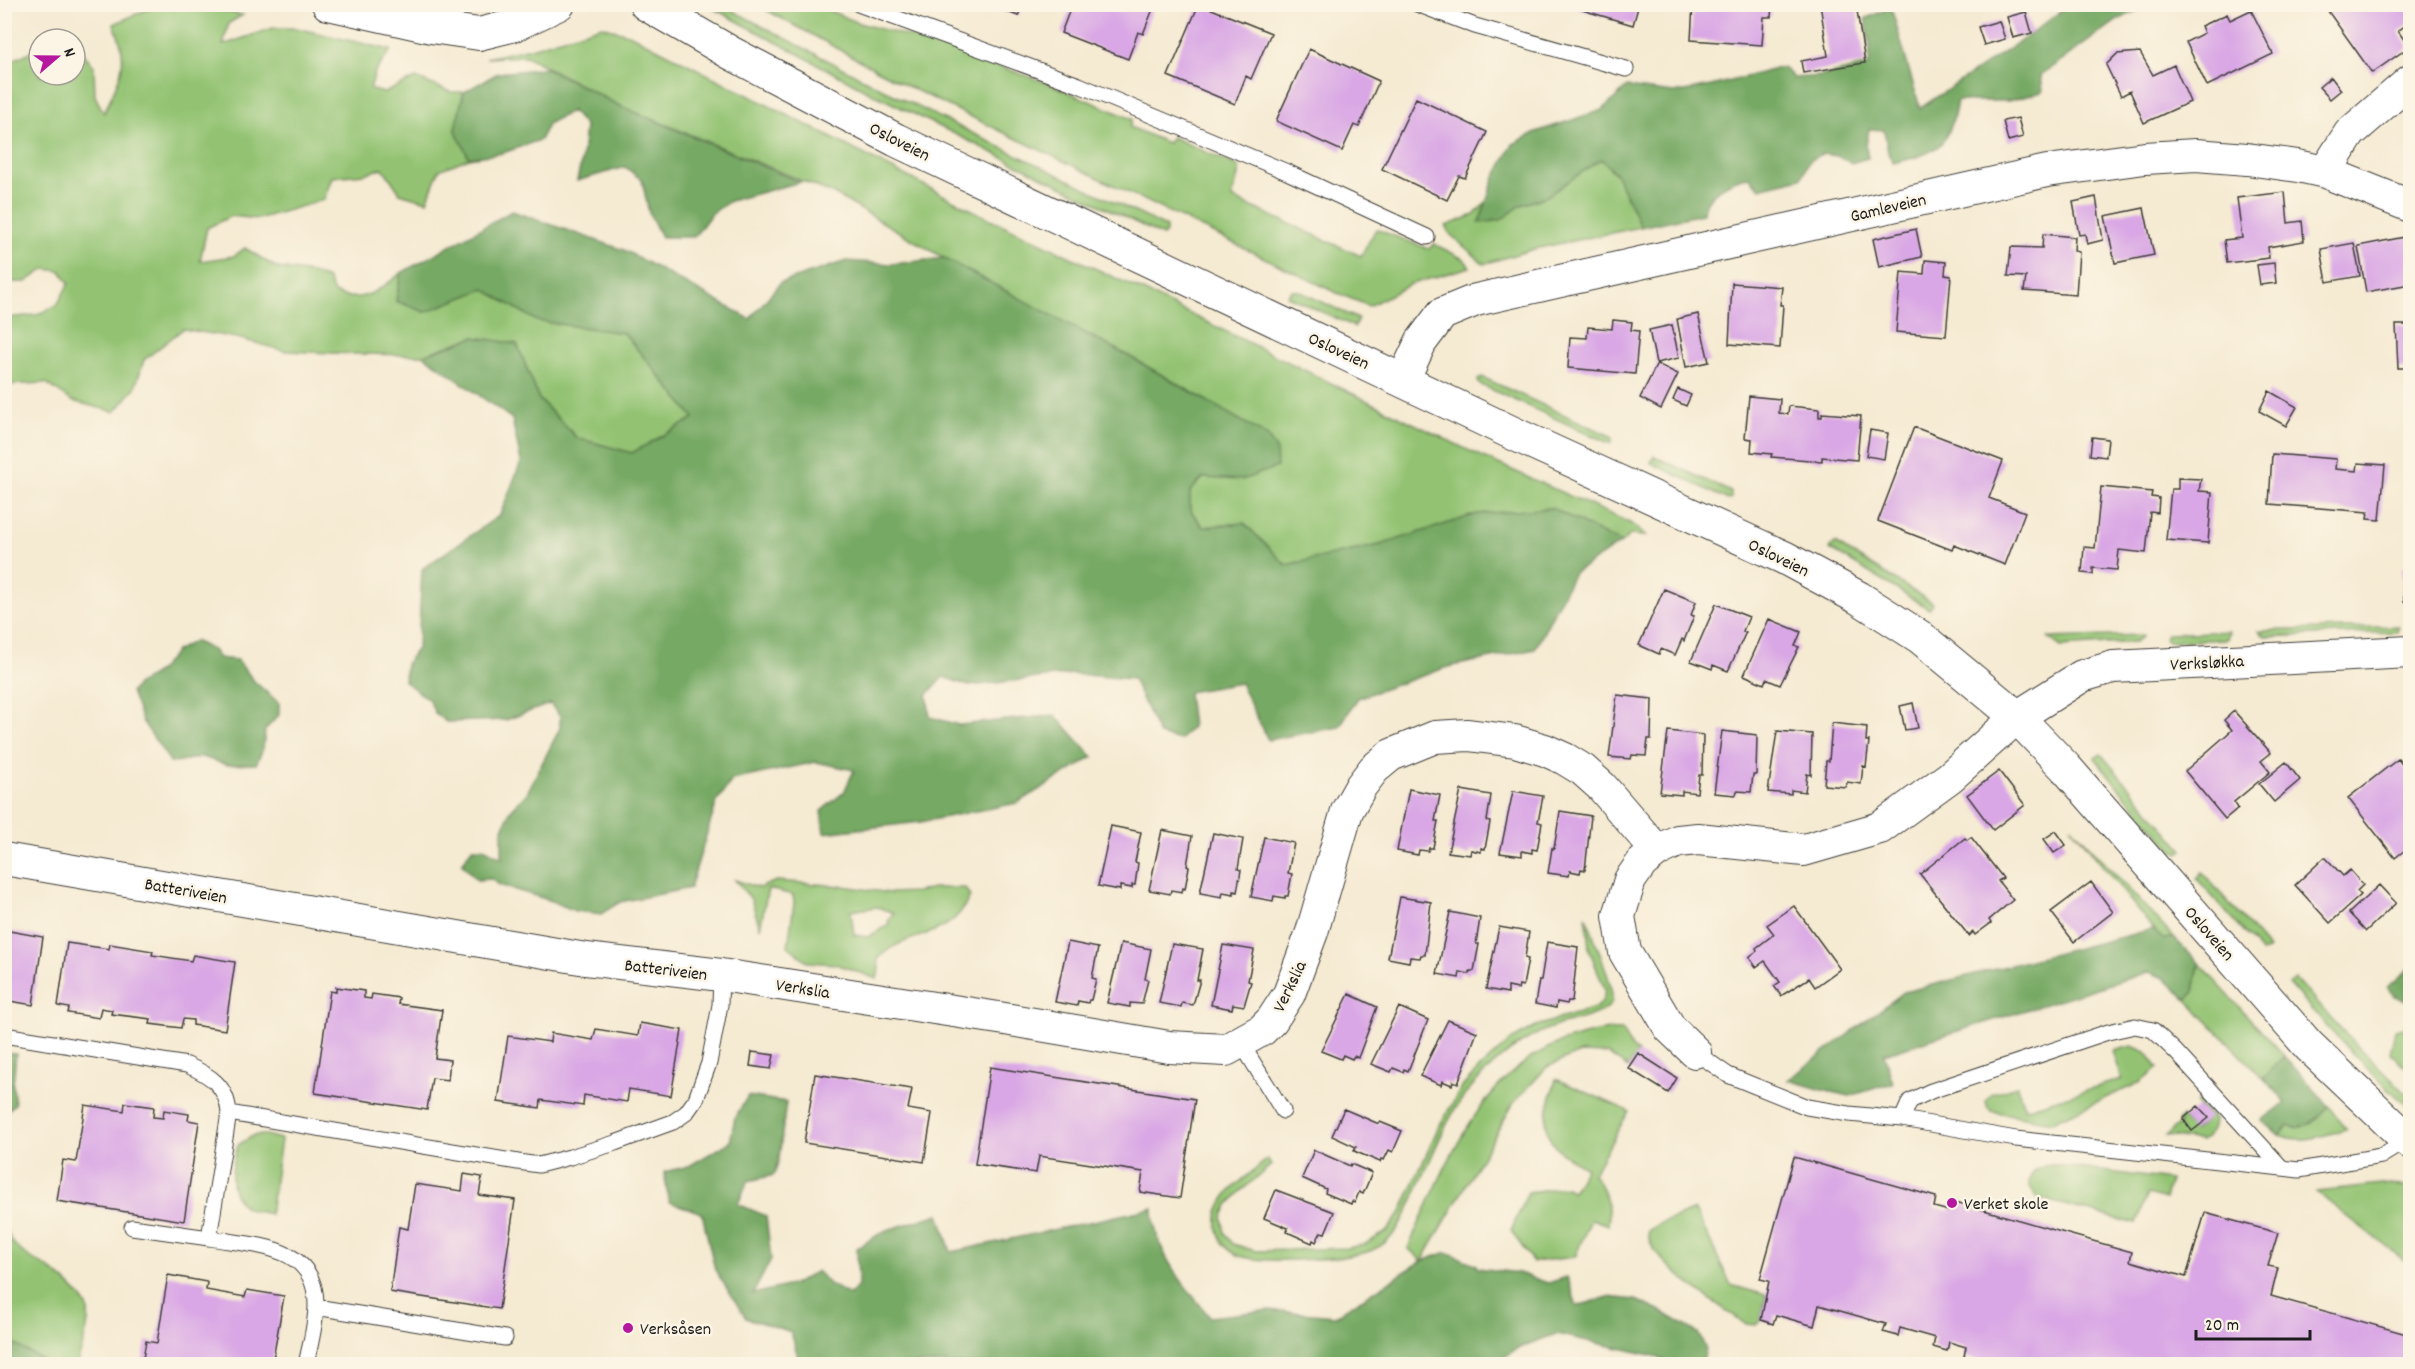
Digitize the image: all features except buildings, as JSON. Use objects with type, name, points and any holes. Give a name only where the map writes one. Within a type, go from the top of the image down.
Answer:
[{"type":"street","points":[[328,4],[431,27],[479,34],[516,25],[539,16],[559,4]]},
{"type":"street","name":"Osloveien","points":[[646,4],[731,53],[896,140],[1523,438],[1785,558],[1859,598],[1920,637],[2017,717],[2066,768],[2309,1046],[2408,1141]]},
{"type":"street","points":[[2325,172],[2350,134],[2410,81]]},
{"type":"street","name":"Gamleveien","points":[[1403,380],[1421,342],[1442,314],[1476,300],[2035,174],[2145,159],[2196,155],[2247,159],[2325,172],[2410,206]]},
{"type":"street","name":"Verksløkka","points":[[2017,717],[2082,676],[2113,667],[2410,652]]},
{"type":"street","points":[[1695,1052],[1670,1028],[1625,952],[1619,916],[1630,880],[1642,863],[1657,851],[1678,841],[1698,839],[1804,850],[1880,828],[1950,777],[2017,717]]},
{"type":"street","name":"Verkslia","points":[[721,975],[1169,1047],[1226,1050],[1241,1044],[1262,1030],[1272,1020],[1289,994],[1312,932],[1347,812],[1361,786],[1374,769],[1390,755],[1435,738],[1468,735],[1515,741],[1565,759],[1583,770],[1602,787],[1657,851]]},
{"type":"street","name":"Batteriveien","points":[[4,859],[586,959],[721,975]]},
{"type":"lane","points":[[858,4],[1079,85],[1287,172],[1426,237]]},
{"type":"lane","points":[[1417,4],[1475,26],[1626,69]]},
{"type":"lane","name":"Batteriveien","points":[[229,1113],[539,1165],[570,1157],[673,1122],[686,1113],[696,1099],[709,1063],[720,1005],[721,975]]},
{"type":"lane","points":[[1902,1119],[1910,1101],[1931,1091],[2108,1032],[2135,1026],[2153,1030],[2176,1052],[2282,1168]]},
{"type":"lane","points":[[4,1035],[186,1065],[201,1071],[219,1086],[228,1099],[229,1113],[209,1238]]},
{"type":"lane","points":[[1241,1044],[1283,1111]]},
{"type":"lane","points":[[1695,1052],[1728,1075],[1807,1107],[1902,1119],[2016,1139],[2299,1170],[2381,1156],[2408,1141]]},
{"type":"lane","points":[[132,1227],[285,1251],[307,1269],[314,1286],[316,1307],[306,1365]]},
{"type":"lane","points":[[316,1307],[505,1338]]},
{"type":"green space","points":[[188,4],[243,15],[229,23],[223,45],[273,28],[296,28],[391,50],[375,72],[370,89],[384,93],[416,78],[451,92],[464,92],[455,129],[469,158],[439,170],[427,201],[400,193],[383,168],[364,174],[332,177],[324,200],[258,219],[231,216],[207,228],[200,261],[234,256],[245,248],[277,268],[312,273],[328,279],[334,293],[353,297],[378,290],[401,273],[396,301],[425,312],[484,289],[537,321],[624,333],[695,419],[632,453],[577,438],[539,399],[517,344],[474,337],[423,355],[357,354],[285,351],[237,338],[183,329],[144,360],[135,388],[115,412],[72,401],[46,383],[5,385],[5,318],[36,315],[57,305],[69,283],[61,271],[45,269],[26,282],[5,282],[5,64],[27,53],[27,87],[87,87],[87,58],[94,66],[95,96],[104,113],[119,79],[123,60],[114,24],[157,5]]},
{"type":"green space","points":[[707,5],[722,5],[900,98],[1166,227],[1166,233],[1163,236],[871,93]]},
{"type":"green space","points":[[757,5],[816,5],[859,23],[915,38],[1042,81],[1132,119],[1130,127],[1168,143],[1172,137],[1240,167],[1232,198],[1361,256],[1376,229],[1429,249],[1434,244],[1464,259],[1470,267],[1411,284],[1369,306],[1337,293],[903,84]]},
{"type":"green space","points":[[2069,5],[2148,5],[2118,20],[2041,75],[2043,92],[2008,101],[1957,101],[1950,129],[1945,138],[1931,151],[1921,156],[1893,163],[1888,152],[1884,130],[1869,129],[1866,146],[1868,158],[1851,163],[1837,156],[1822,154],[1810,160],[1801,178],[1760,188],[1749,177],[1742,178],[1713,194],[1703,214],[1641,227],[1616,174],[1601,159],[1547,196],[1521,205],[1501,220],[1479,223],[1494,179],[1513,144],[1536,132],[1602,110],[1627,87],[1674,93],[1783,67],[1794,78],[1821,76],[1869,65],[1870,46],[1865,19],[1891,7],[1920,108],[2032,33]]},
{"type":"green space","points":[[602,26],[631,35],[986,217],[1472,452],[1630,523],[1646,536],[1630,535],[1621,543],[1552,508],[1286,565],[1244,523],[1203,527],[1190,510],[1190,491],[1203,478],[1242,479],[1276,449],[1266,435],[1134,359],[944,258],[834,194],[618,105],[526,56],[486,58],[531,48]]},
{"type":"green space","points":[[547,68],[618,105],[800,182],[730,201],[711,214],[694,237],[661,237],[649,213],[642,180],[625,167],[577,181],[585,126],[572,111],[549,123],[540,140],[503,153],[469,158],[455,129],[464,92],[498,73]]},
{"type":"green space","points":[[1601,159],[1616,174],[1641,227],[1534,249],[1484,264],[1450,234],[1446,226],[1474,215],[1487,201],[1480,222],[1501,220],[1521,205],[1547,196]]},
{"type":"green space","points":[[512,211],[624,250],[750,319],[780,283],[846,261],[892,264],[944,258],[1134,359],[1266,435],[1276,449],[1277,467],[1242,480],[1203,478],[1190,491],[1190,510],[1203,527],[1244,523],[1286,565],[1380,545],[1477,514],[1552,508],[1621,543],[1574,573],[1535,649],[1448,667],[1358,698],[1339,727],[1268,740],[1240,683],[1188,692],[1192,727],[1180,740],[1159,735],[1133,679],[1073,674],[969,686],[943,677],[927,695],[930,717],[959,725],[1055,715],[1093,757],[1017,803],[921,822],[824,833],[821,811],[844,792],[854,770],[816,762],[732,780],[717,801],[690,888],[620,902],[601,914],[575,911],[549,900],[499,885],[492,879],[477,880],[462,864],[472,848],[484,848],[502,858],[502,832],[510,811],[527,793],[560,728],[560,716],[550,704],[506,720],[446,722],[435,713],[429,700],[404,681],[406,664],[418,647],[422,569],[500,515],[521,462],[512,419],[423,355],[474,337],[517,344],[539,399],[577,438],[632,453],[694,418],[624,333],[537,321],[484,289],[425,312],[396,301],[401,273]]},
{"type":"green space","points":[[1292,290],[1299,291],[1358,319],[1355,327],[1287,296]]},
{"type":"green space","points":[[1482,377],[1613,437],[1611,444],[1479,384],[1478,380]]},
{"type":"green space","points":[[1654,456],[1731,492],[1731,499],[1728,500],[1651,463]]},
{"type":"green space","points":[[1835,543],[1933,603],[1929,609],[1830,549]]},
{"type":"green space","points":[[2399,626],[2397,632],[2265,637],[2259,631]]},
{"type":"green space","points":[[2229,631],[2227,639],[2168,642],[2164,638],[2167,634]]},
{"type":"green space","points":[[2142,635],[2135,642],[2061,647],[2049,638]]},
{"type":"green space","points":[[194,641],[213,650],[219,658],[237,660],[255,682],[279,703],[279,715],[265,730],[263,749],[256,764],[227,765],[202,757],[171,763],[142,721],[131,692],[138,684],[159,671],[176,651]]},
{"type":"green space","points":[[2101,754],[2183,850],[2180,853],[2172,850],[2122,792],[2095,758]]},
{"type":"green space","points":[[2071,826],[2174,938],[2163,938],[2153,929]]},
{"type":"green space","points":[[2202,872],[2269,949],[2262,953],[2197,879]]},
{"type":"green space","points":[[735,880],[759,888],[776,881],[843,886],[890,893],[917,892],[933,888],[965,888],[970,896],[951,922],[889,949],[878,959],[877,979],[836,964],[808,962],[788,946],[793,895],[768,889],[760,928],[751,899]],"holes":[[[877,907],[894,913],[889,918],[888,925],[868,937],[854,935],[851,911]]]},
{"type":"green space","points":[[1586,915],[1607,973],[1612,1002],[1603,1010],[1547,1029],[1524,1041],[1492,1066],[1474,1084],[1464,1095],[1448,1121],[1404,1218],[1387,1241],[1381,1246],[1359,1254],[1307,1260],[1255,1259],[1243,1257],[1228,1249],[1217,1227],[1222,1203],[1231,1190],[1267,1159],[1271,1165],[1228,1205],[1222,1218],[1225,1233],[1233,1244],[1256,1251],[1347,1248],[1365,1244],[1386,1232],[1400,1214],[1438,1128],[1462,1087],[1511,1040],[1536,1026],[1595,1008],[1603,1000],[1605,990],[1589,949]]},
{"type":"green space","points":[[2153,929],[2163,938],[2174,938],[2199,963],[2194,992],[2186,999],[2164,978],[2149,972],[1884,1054],[1893,1083],[1850,1096],[1788,1080],[1904,992]]},
{"type":"green space","points":[[2199,963],[2284,1056],[2263,1078],[2186,999],[2194,992]]},
{"type":"green space","points":[[2410,968],[2410,1003],[2394,996],[2388,987]]},
{"type":"green space","points":[[2295,979],[2359,1048],[2410,1097],[2410,1108],[2332,1033],[2289,984]]},
{"type":"green space","points":[[2410,1025],[2409,1070],[2390,1053],[2395,1029]]},
{"type":"green space","points":[[1622,1030],[1629,1044],[1638,1053],[1628,1068],[1608,1054],[1580,1053],[1547,1067],[1513,1104],[1422,1261],[1408,1248],[1453,1153],[1471,1122],[1492,1094],[1516,1069],[1544,1050],[1588,1034]]},
{"type":"green space","points":[[2132,1046],[2146,1052],[2158,1068],[2141,1082],[2052,1122],[1991,1111],[1987,1107],[1986,1101],[1991,1094],[2017,1086],[2025,1109],[2122,1079],[2113,1051]]},
{"type":"green space","points":[[5,1053],[16,1054],[13,1085],[15,1104],[5,1113]]},
{"type":"green space","points":[[2284,1056],[2329,1106],[2306,1126],[2288,1125],[2279,1135],[2262,1120],[2286,1102],[2263,1078]]},
{"type":"green space","points":[[1556,1079],[1629,1111],[1593,1174],[1606,1198],[1608,1225],[1591,1219],[1575,1257],[1533,1262],[1511,1231],[1528,1192],[1567,1187],[1572,1192],[1586,1168],[1559,1150],[1547,1132],[1546,1122]]},
{"type":"green space","points":[[748,1096],[786,1102],[779,1159],[774,1175],[748,1181],[738,1204],[766,1216],[771,1259],[753,1294],[795,1284],[817,1271],[830,1285],[850,1295],[858,1286],[857,1248],[884,1231],[939,1214],[951,1252],[1153,1208],[1154,1224],[1164,1253],[1181,1280],[1210,1317],[1269,1310],[1335,1316],[1422,1261],[1447,1252],[1475,1264],[1478,1268],[1519,1273],[1548,1283],[1567,1277],[1577,1306],[1608,1297],[1636,1300],[1698,1333],[1706,1349],[1702,1364],[1669,1364],[1655,1356],[1556,1334],[1518,1348],[1494,1364],[800,1364],[791,1332],[746,1318],[715,1270],[702,1213],[669,1202],[664,1172],[689,1166],[730,1142],[735,1117]]},
{"type":"green space","points":[[2199,1100],[2214,1119],[2209,1134],[2201,1141],[2165,1136],[2179,1124],[2177,1121],[2181,1117],[2193,1131],[2208,1118],[2196,1103]]},
{"type":"green space","points":[[2329,1106],[2346,1129],[2305,1139],[2279,1135],[2288,1125],[2311,1124]]},
{"type":"green space","points":[[254,1135],[281,1139],[270,1214],[246,1208],[235,1195],[233,1187],[233,1161],[238,1145]]},
{"type":"green space","points":[[2049,1164],[2170,1180],[2165,1199],[2148,1194],[2137,1224],[2038,1198],[2030,1187],[2030,1178],[2037,1170]]},
{"type":"green space","points":[[2391,1184],[2404,1187],[2410,1192],[2410,1265],[2316,1192]]},
{"type":"green space","points":[[1695,1210],[1731,1285],[1766,1295],[1761,1320],[1756,1325],[1746,1324],[1687,1282],[1659,1256],[1651,1243],[1648,1231],[1661,1223]]},
{"type":"green space","points":[[4,1214],[12,1242],[78,1293],[86,1305],[88,1324],[77,1364],[50,1364],[5,1340]]},
{"type":"green space","points":[[5,1340],[7,1340],[50,1364],[5,1364]]},
{"type":"place","name":"Verket skole","points":[[1952,1203]]},
{"type":"place","name":"Verksåsen","points":[[628,1328]]}]
